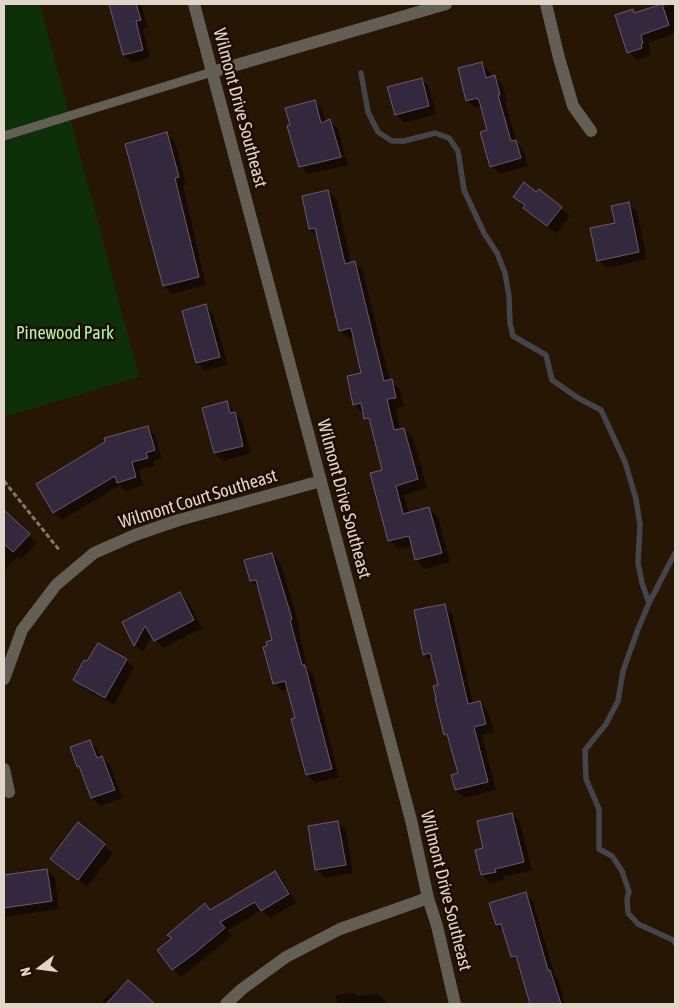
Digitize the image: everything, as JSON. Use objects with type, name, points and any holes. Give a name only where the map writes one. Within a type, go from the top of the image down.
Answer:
[{"type":"street","name":"Wilmont Drive Southeast","points":[[194,4],[411,820],[428,898],[437,926],[455,1004]]},
{"type":"street","points":[[212,72],[446,4]]},
{"type":"street","points":[[546,4],[573,106],[591,131]]},
{"type":"street","name":"Wilmont Court Southeast","points":[[4,679],[22,630],[56,585],[94,553],[135,535],[179,520],[321,481]]},
{"type":"street","points":[[4,769],[9,792]]},
{"type":"street","points":[[226,1004],[242,989],[286,957],[340,929],[428,898]]},
{"type":"lane","points":[[4,136],[212,72]]},
{"type":"path","points":[[4,481],[60,550]]},
{"type":"green space","name":"Pinewood Park","points":[[4,4],[40,4],[139,377],[4,417]]},
{"type":"building","points":[[109,4],[136,4],[141,20],[136,21],[143,50],[123,55]]},
{"type":"building","points":[[662,4],[669,25],[641,35],[642,48],[627,53],[615,15],[633,9],[634,13]]},
{"type":"building","points":[[482,62],[486,78],[495,75],[500,95],[498,95],[511,141],[516,140],[521,158],[490,167],[480,132],[487,130],[479,100],[477,98],[466,101],[458,68]]},
{"type":"building","points":[[422,78],[429,106],[395,115],[387,87]]},
{"type":"building","points":[[315,100],[321,123],[330,119],[341,157],[299,167],[287,126],[290,125],[285,108]]},
{"type":"building","points":[[167,132],[179,177],[175,178],[199,277],[163,286],[125,144]]},
{"type":"building","points":[[524,182],[536,192],[539,189],[562,207],[547,226],[523,208],[525,205],[513,197]]},
{"type":"building","points":[[328,190],[345,264],[355,261],[384,381],[392,379],[396,398],[387,399],[394,430],[404,428],[418,479],[396,486],[403,514],[429,507],[442,553],[415,560],[409,536],[388,541],[370,473],[382,470],[369,418],[364,419],[361,403],[353,405],[347,376],[361,373],[351,328],[339,331],[315,228],[309,229],[302,196]]},
{"type":"building","points":[[629,202],[639,252],[597,261],[590,228],[615,223],[611,206]]},
{"type":"building","points":[[206,304],[220,357],[196,363],[182,311]]},
{"type":"building","points":[[227,401],[230,413],[235,412],[243,446],[214,453],[202,408]]},
{"type":"building","points":[[148,426],[155,450],[146,453],[148,458],[132,462],[136,477],[117,483],[115,476],[53,513],[36,484],[105,442],[104,438]]},
{"type":"building","points":[[4,510],[30,534],[13,552],[4,544]]},
{"type":"building","points":[[272,553],[292,619],[290,620],[302,665],[305,665],[332,769],[306,775],[291,719],[295,718],[285,681],[273,684],[263,647],[267,646],[266,642],[272,640],[256,580],[250,581],[244,560]]},
{"type":"building","points":[[180,592],[194,620],[154,641],[145,626],[134,646],[122,622]]},
{"type":"building","points":[[445,604],[468,704],[480,701],[486,724],[474,727],[488,782],[455,790],[451,775],[458,773],[447,734],[444,735],[435,698],[433,686],[438,685],[430,653],[423,655],[414,610]]},
{"type":"building","points":[[98,643],[127,659],[105,698],[73,680],[84,660],[87,661]]},
{"type":"building","points":[[90,740],[97,758],[102,756],[115,790],[91,798],[70,747]]},
{"type":"building","points":[[512,813],[524,862],[495,869],[496,872],[481,875],[475,850],[483,848],[477,821]]},
{"type":"building","points":[[338,821],[346,865],[315,870],[308,826]]},
{"type":"building","points":[[78,822],[105,844],[78,880],[50,859]]},
{"type":"building","points":[[47,869],[52,901],[4,908],[4,875]]},
{"type":"building","points":[[275,871],[289,894],[261,911],[255,902],[220,922],[225,928],[172,970],[157,950],[172,938],[167,935],[205,903],[210,910]]},
{"type":"building","points":[[526,892],[548,970],[550,970],[561,1004],[530,1004],[516,956],[511,957],[501,924],[496,925],[489,903]]},
{"type":"building","points":[[128,980],[142,992],[155,1004],[106,1004]]},
{"type":"waterway","points":[[361,73],[368,112],[378,132],[392,141],[404,141],[435,133],[449,138],[458,151],[464,190],[484,233],[497,253],[505,273],[513,336],[546,355],[552,380],[578,398],[601,410],[625,462],[636,499],[640,525],[638,563],[649,603]]},
{"type":"waterway","points":[[675,553],[638,629],[623,671],[618,701],[606,724],[585,750],[586,779],[599,809],[599,849],[612,856],[622,871],[629,892],[627,899],[628,913],[638,924],[673,940],[675,943]]}]
